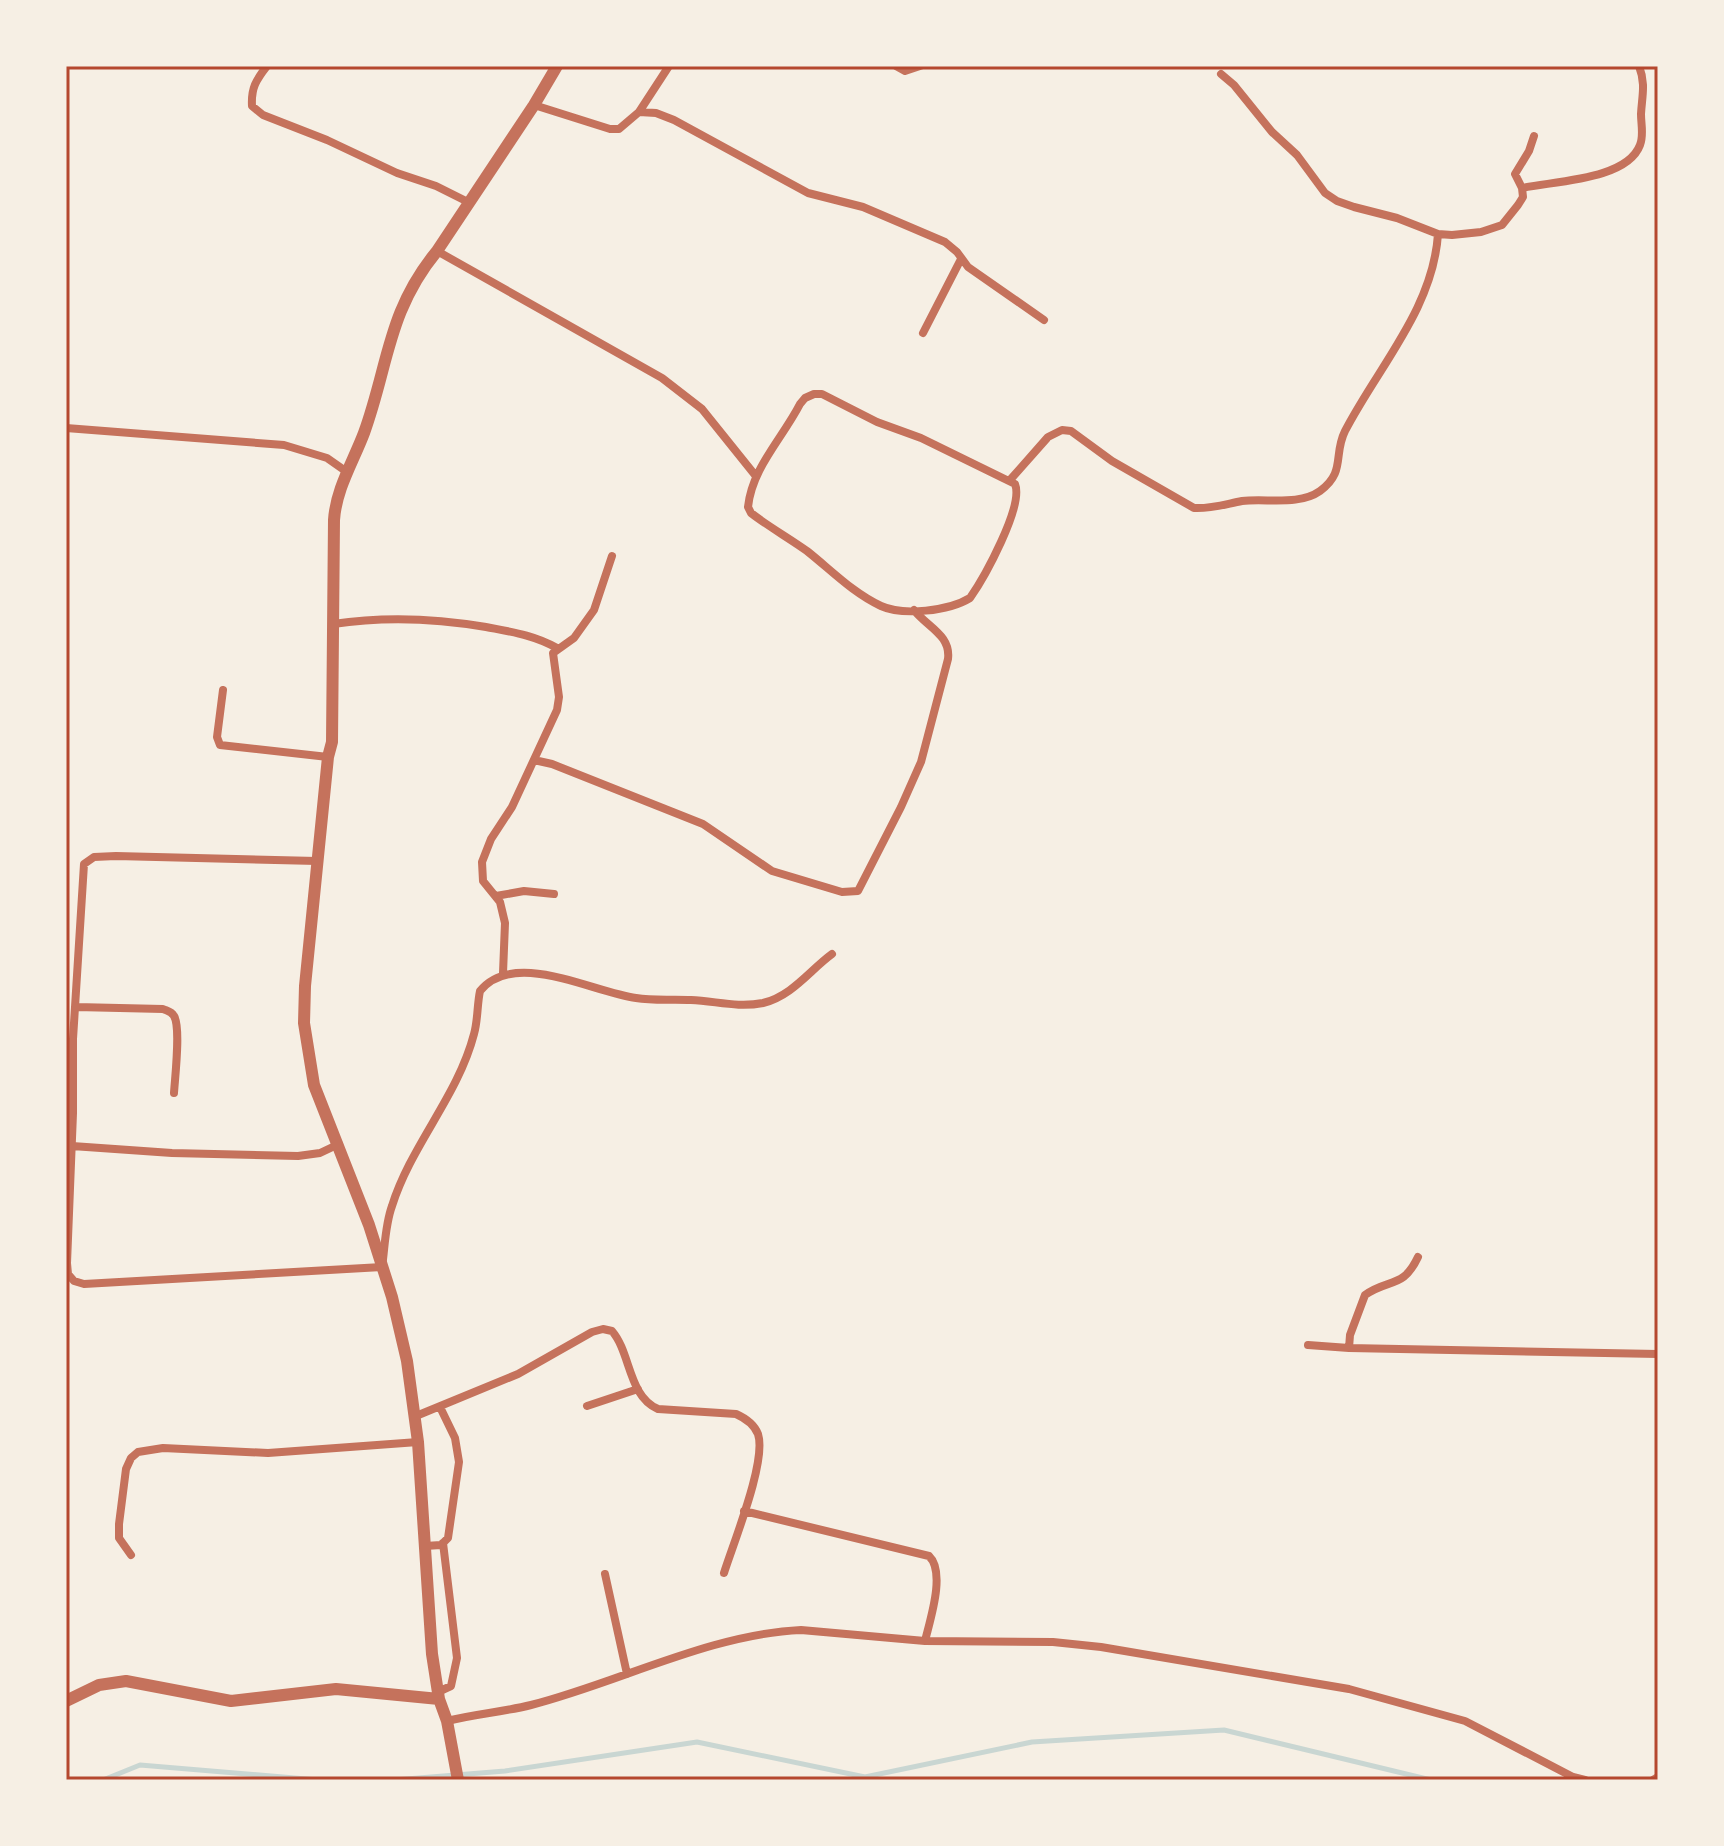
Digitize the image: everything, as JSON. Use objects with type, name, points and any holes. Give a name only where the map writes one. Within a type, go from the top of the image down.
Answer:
[{"type":"street","points":[[267,66],[255,81],[251,93],[252,106],[263,115],[468,202]]},
{"type":"street","points":[[458,1780],[432,1654],[416,1416],[407,1361],[382,1267],[339,1144],[325,1119],[314,1085],[304,1023],[306,976],[332,742],[334,520],[339,493],[364,432],[398,313],[418,273],[437,251],[557,66]]},
{"type":"street","points":[[534,105],[610,129],[619,129],[639,112],[669,66]]},
{"type":"street","points":[[896,66],[905,71],[920,66]]},
{"type":"street","points":[[1522,188],[1593,175],[1614,169],[1631,158],[1641,143],[1645,88],[1639,66]]},
{"type":"street","points":[[1221,74],[1234,85],[1272,132],[1297,155],[1325,193],[1337,201],[1397,218],[1438,234],[1481,232],[1502,225],[1523,197],[1515,174],[1534,136]]},
{"type":"street","points":[[639,112],[656,113],[674,120],[808,193],[863,207],[945,242],[968,267],[1044,320]]},
{"type":"street","points":[[1010,480],[1048,437],[1062,430],[1071,431],[1112,461],[1194,508],[1291,499],[1318,493],[1336,474],[1343,435],[1404,336],[1422,298],[1434,263],[1438,234]]},
{"type":"street","points":[[437,251],[662,378],[702,409],[755,475]]},
{"type":"street","points":[[923,333],[961,259]]},
{"type":"street","points":[[814,394],[822,394],[877,422],[921,438],[1010,480],[1017,490],[1012,514],[970,598],[947,609],[914,610],[883,607],[751,513],[748,507],[755,475],[800,404],[814,394]]},
{"type":"street","points":[[66,428],[284,445],[327,458],[347,472]]},
{"type":"street","points":[[503,973],[505,923],[496,896],[483,881],[482,862],[491,839],[512,807],[557,710],[558,686],[553,653],[574,638],[594,610],[612,556]]},
{"type":"street","points":[[534,760],[552,764],[703,824],[772,871],[842,892],[858,891],[921,762],[948,659],[949,648],[945,641],[914,610]]},
{"type":"street","points":[[333,624],[389,617],[446,620],[539,638],[557,648]]},
{"type":"street","points":[[223,690],[217,737],[220,745],[328,757]]},
{"type":"street","points":[[317,861],[116,856],[88,860],[82,871],[73,1039],[68,1274],[74,1281],[84,1284],[382,1267]]},
{"type":"street","points":[[496,896],[524,891],[554,894]]},
{"type":"street","points":[[382,1267],[392,1205],[443,1108],[468,1051],[474,1035],[480,991],[489,981],[503,973],[565,977],[599,991],[634,998],[690,1000],[744,1007],[779,997],[832,954]]},
{"type":"street","points":[[76,1007],[163,1009],[170,1012],[178,1031],[174,1093]]},
{"type":"street","points":[[72,1146],[172,1153],[298,1156],[320,1153],[339,1144]]},
{"type":"street","points":[[1349,1348],[1350,1335],[1365,1295],[1404,1278],[1418,1257]]},
{"type":"street","points":[[416,1416],[518,1374],[579,1339],[603,1329],[615,1333],[638,1389],[649,1405],[658,1409],[736,1414],[746,1418],[759,1436],[759,1463],[724,1573]]},
{"type":"street","points":[[1308,1345],[1391,1351],[1658,1354]]},
{"type":"street","points":[[587,1406],[638,1389]]},
{"type":"street","points":[[425,1546],[441,1545],[449,1533],[459,1462],[455,1438],[440,1407]]},
{"type":"street","points":[[131,1555],[122,1544],[118,1532],[126,1469],[138,1452],[163,1448],[282,1452],[418,1442]]},
{"type":"street","points":[[744,1511],[929,1556],[935,1561],[937,1582],[925,1641]]},
{"type":"street","points":[[66,1701],[99,1685],[126,1681],[231,1701],[336,1689],[439,1695],[451,1686],[457,1658],[443,1543]]},
{"type":"street","points":[[605,1574],[627,1674]]},
{"type":"street","points":[[447,1721],[530,1705],[715,1647],[780,1631],[801,1630],[925,1641],[1053,1642],[1101,1647],[1349,1689],[1465,1721],[1573,1777],[1585,1780]]},
{"type":"street","points":[[1653,1780],[1658,1777]]},
{"type":"waterway","points":[[394,1780],[505,1771],[697,1742],[865,1777],[1032,1742],[1224,1730],[1431,1780]]},
{"type":"waterway","points":[[103,1780],[140,1765],[318,1780]]}]
